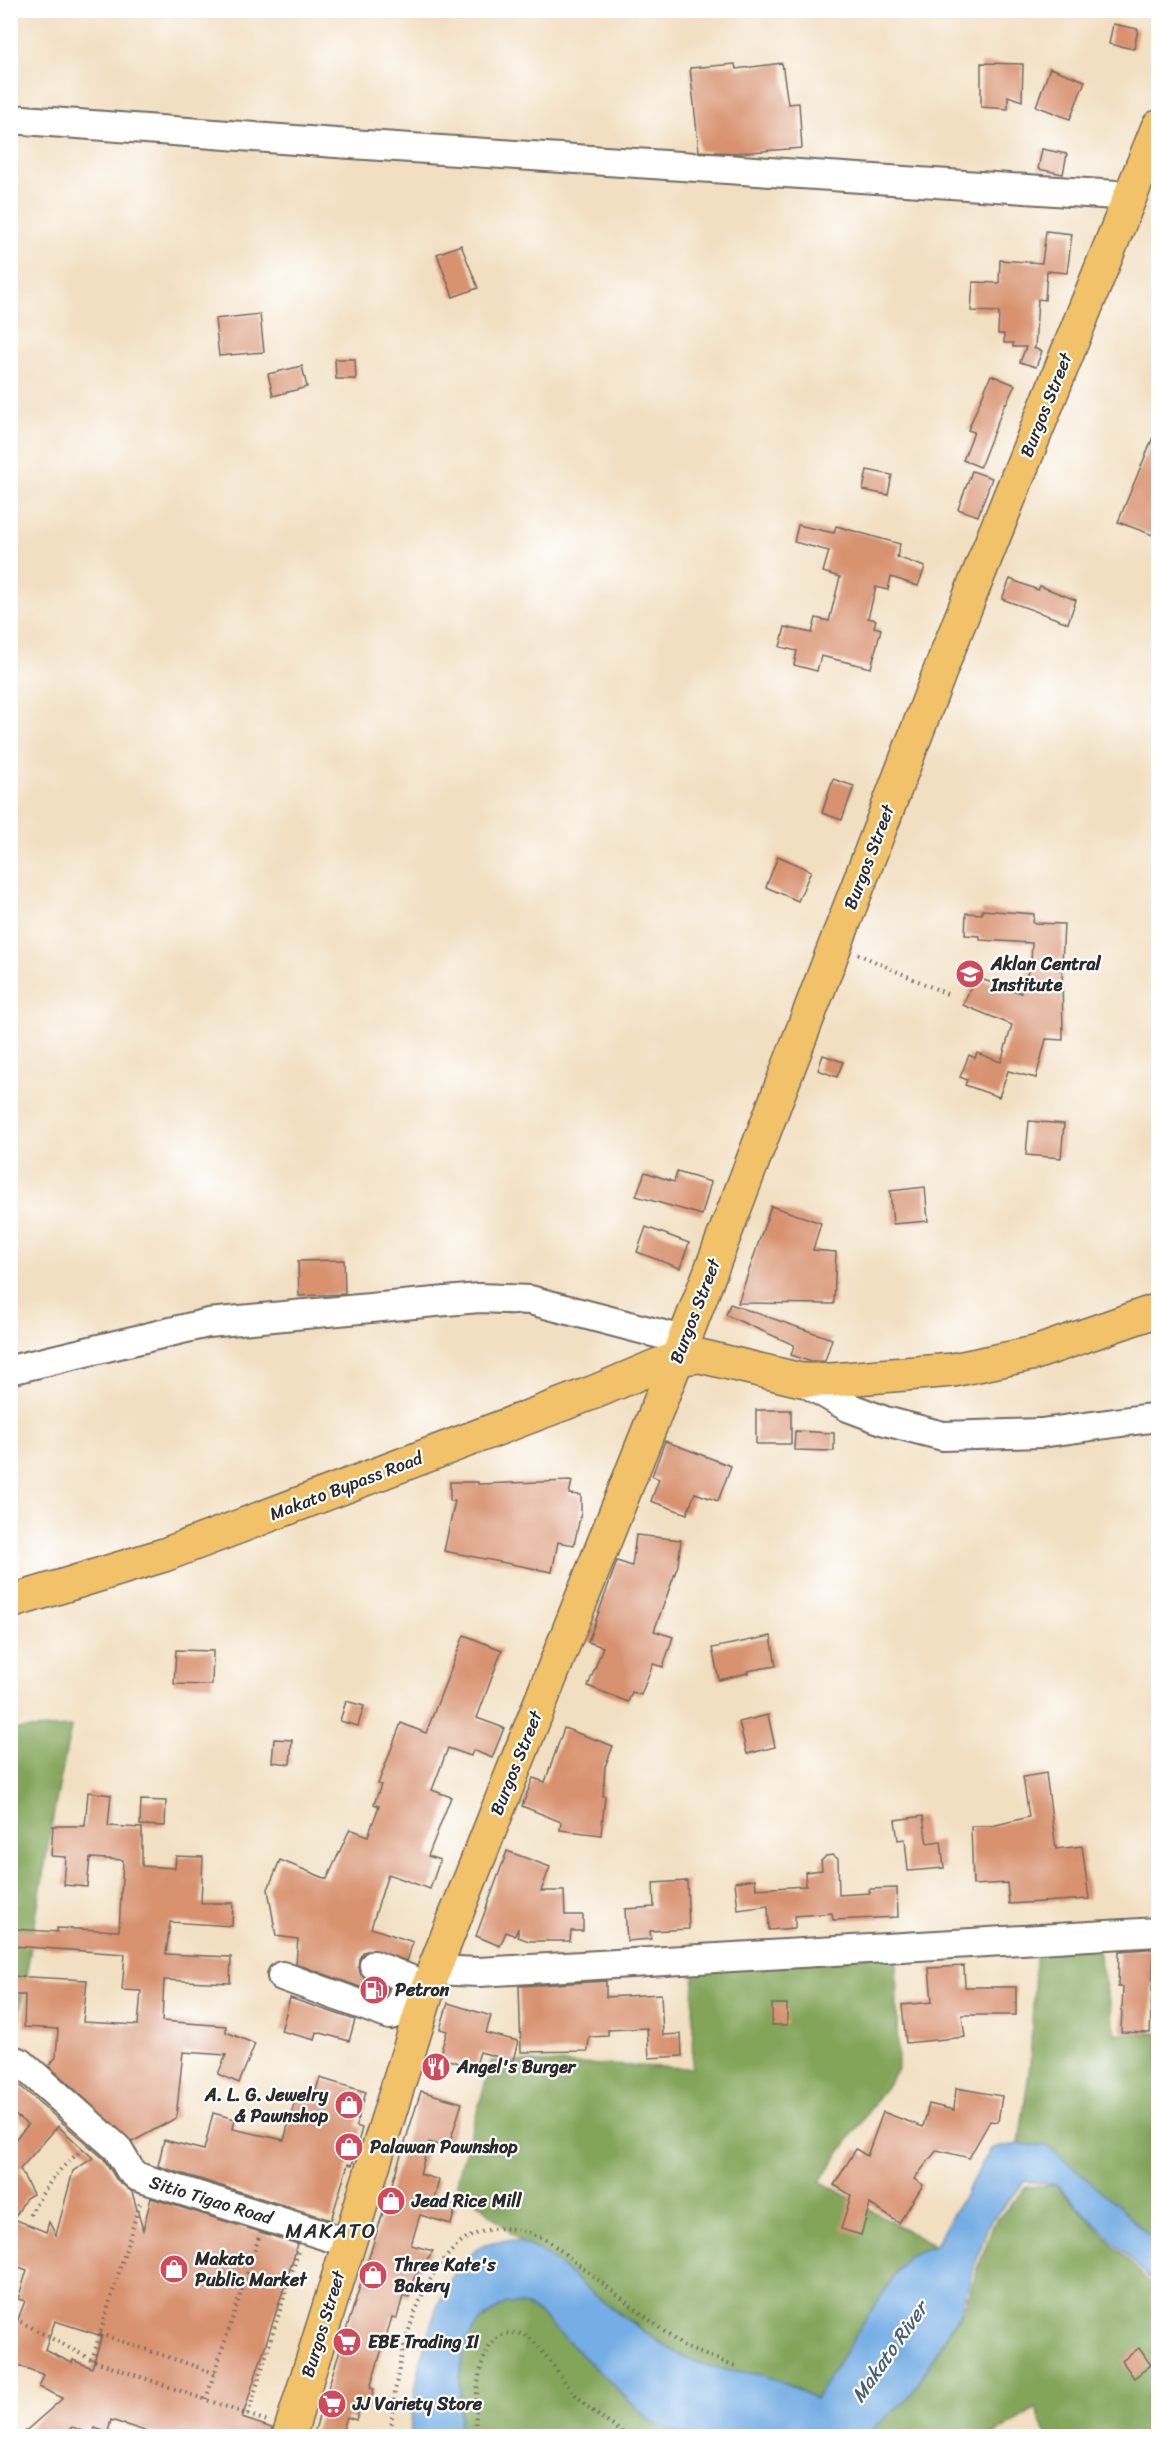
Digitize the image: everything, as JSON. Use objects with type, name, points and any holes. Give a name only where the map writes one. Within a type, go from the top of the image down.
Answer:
[{"type":"main road","name":"Burgos Street","points":[[283,2430],[349,2243],[421,1987],[680,1350],[951,642],[1158,127]]},
{"type":"main road","name":"Makato Bypass Road","points":[[10,1602],[164,1555],[597,1391],[656,1366],[680,1350],[801,1380],[832,1380],[987,1364],[1035,1353],[1158,1310]]},
{"type":"street","points":[[10,118],[360,145],[1131,196]]},
{"type":"street","points":[[10,1370],[208,1323],[479,1298],[530,1300],[680,1350]]},
{"type":"street","points":[[801,1380],[857,1410],[885,1421],[943,1436],[1041,1433],[1107,1426],[1158,1417]]},
{"type":"street","points":[[282,1976],[390,2015],[398,2012],[421,1987],[479,1972],[1158,1932]]},
{"type":"street","points":[[374,1965],[407,1977],[421,1987]]},
{"type":"street","name":"Sitio Tigao Road","points":[[10,2059],[21,2063],[117,2148],[130,2170],[147,2181],[349,2243]]},
{"type":"path","points":[[835,944],[947,994]]},
{"type":"path","points":[[30,2215],[45,2186],[63,2165],[102,2136]]},
{"type":"path","points":[[92,2360],[147,2181]]},
{"type":"path","points":[[206,2399],[265,2217]]},
{"type":"path","points":[[391,2436],[398,2369],[408,2330],[420,2301],[446,2255],[461,2242],[482,2231],[495,2228],[518,2229],[534,2233],[551,2243],[684,2347],[738,2367]]},
{"type":"path","points":[[248,2414],[305,2229]]},
{"type":"path","points":[[10,2316],[92,2360],[248,2414],[283,2430]]},
{"type":"path","points":[[477,2436],[475,2410],[484,2359],[493,2342],[503,2334],[514,2332],[526,2336],[572,2390],[604,2422],[628,2436]]},
{"type":"path","points":[[100,2334],[215,2373]]},
{"type":"green space","points":[[71,1727],[54,1811],[16,2035],[11,2044],[11,1730]]},
{"type":"green space","points":[[1097,1947],[1116,2034],[1158,2033],[1158,2245],[1125,2211],[1019,2144],[1030,2064],[1036,1949]]},
{"type":"green space","points":[[896,1954],[898,2069],[820,2181],[935,2246],[907,2256],[815,2399],[794,2386],[762,2375],[722,2370],[692,2361],[659,2342],[592,2293],[553,2260],[523,2244],[456,2183],[492,2061],[692,2068],[694,1972]]},
{"type":"green space","points":[[1056,2185],[1158,2292],[1158,2436],[1047,2436],[1036,2408],[992,2436],[863,2436],[909,2398],[964,2308],[994,2223],[1026,2187]]},
{"type":"green space","points":[[506,2303],[528,2306],[538,2312],[651,2422],[687,2436],[460,2436],[461,2367],[468,2340],[480,2322]]},
{"type":"water","name":"Makato River","points":[[1019,2144],[1047,2146],[1125,2211],[1158,2245],[1158,2287],[1057,2185],[1025,2181],[989,2223],[959,2314],[909,2398],[863,2436],[686,2436],[651,2422],[538,2312],[528,2306],[506,2303],[480,2322],[468,2340],[461,2367],[460,2436],[410,2436],[417,2380],[436,2310],[451,2279],[470,2255],[493,2242],[522,2243],[542,2252],[632,2324],[686,2357],[707,2366],[775,2379],[815,2399],[907,2256],[935,2245],[991,2149]]},
{"type":"building","points":[[1113,24],[1138,29],[1134,49],[1109,44]]},
{"type":"building","points":[[782,63],[788,104],[799,103],[802,148],[737,153],[699,151],[690,68],[735,64],[736,69]]},
{"type":"building","points":[[981,63],[1023,64],[1022,101],[1008,96],[1008,109],[981,107]]},
{"type":"building","points":[[1050,68],[1085,81],[1070,119],[1036,106]]},
{"type":"building","points":[[1042,149],[1067,154],[1063,174],[1038,169]]},
{"type":"building","points":[[1046,231],[1072,234],[1067,273],[1047,271],[1045,300],[1038,299],[1035,348],[1033,348],[1042,351],[1036,367],[1020,362],[1026,347],[1013,347],[1013,343],[1004,343],[1004,334],[998,334],[999,312],[971,311],[973,282],[999,283],[1000,260],[1042,263]]},
{"type":"building","points":[[461,245],[478,288],[453,297],[437,254]]},
{"type":"building","points":[[260,314],[264,352],[219,356],[215,319]]},
{"type":"building","points":[[335,359],[355,359],[356,379],[336,379]]},
{"type":"building","points":[[302,366],[307,387],[273,396],[268,374]]},
{"type":"building","points":[[991,375],[1015,385],[1005,403],[980,467],[963,460],[974,432],[968,430]]},
{"type":"building","points":[[1158,425],[1158,537],[1118,522]]},
{"type":"building","points":[[867,470],[892,475],[888,495],[863,490]]},
{"type":"building","points":[[972,471],[992,478],[978,516],[958,509]]},
{"type":"building","points":[[798,525],[834,533],[836,526],[900,544],[897,557],[925,567],[918,586],[891,577],[888,590],[876,587],[868,618],[876,620],[874,627],[881,629],[871,668],[821,656],[817,671],[794,665],[797,651],[780,647],[785,627],[812,633],[816,618],[829,621],[840,577],[823,572],[829,551],[794,542]]},
{"type":"building","points":[[1010,579],[1038,590],[1040,586],[1076,600],[1068,623],[1002,599]]},
{"type":"building","points":[[833,779],[854,786],[842,820],[822,813]]},
{"type":"building","points":[[778,856],[811,871],[798,901],[766,887]]},
{"type":"building","points":[[982,910],[1034,914],[1033,923],[1064,924],[1063,1040],[1046,1039],[1036,1078],[1008,1071],[999,1097],[965,1085],[967,1080],[960,1077],[969,1055],[975,1058],[977,1053],[1001,1062],[1012,1025],[963,1005],[975,977],[1021,993],[1031,962],[1032,943],[980,940],[980,936],[965,935],[966,913],[982,914]]},
{"type":"building","points":[[823,1055],[843,1062],[837,1077],[818,1070]]},
{"type":"building","points":[[1029,1121],[1064,1124],[1061,1158],[1026,1155]]},
{"type":"building","points":[[645,1172],[674,1182],[677,1172],[711,1182],[702,1215],[636,1196]]},
{"type":"building","points":[[925,1187],[928,1221],[893,1224],[890,1191]]},
{"type":"building","points":[[771,1206],[821,1223],[813,1250],[836,1252],[834,1304],[738,1303]]},
{"type":"building","points":[[646,1227],[689,1243],[680,1268],[637,1252]]},
{"type":"building","points":[[344,1260],[345,1294],[299,1296],[298,1261]]},
{"type":"building","points":[[730,1304],[832,1339],[825,1361],[809,1361],[791,1355],[794,1345],[726,1315]]},
{"type":"building","points":[[756,1410],[791,1410],[791,1444],[756,1444]]},
{"type":"building","points":[[795,1431],[834,1433],[834,1451],[794,1450]]},
{"type":"building","points":[[665,1441],[731,1466],[718,1501],[695,1493],[687,1514],[651,1501],[659,1479],[652,1476]]},
{"type":"building","points":[[572,1481],[569,1494],[581,1495],[581,1513],[574,1545],[558,1542],[552,1572],[444,1551],[455,1501],[450,1501],[450,1482],[478,1482],[478,1484]]},
{"type":"building","points":[[636,1535],[681,1540],[678,1565],[654,1631],[673,1637],[663,1667],[653,1664],[641,1695],[632,1692],[628,1702],[588,1686],[603,1647],[588,1642],[617,1561],[632,1566]]},
{"type":"building","points":[[464,1635],[502,1650],[477,1718],[504,1728],[492,1758],[473,1750],[471,1756],[448,1748],[432,1790],[451,1797],[428,1856],[440,1860],[430,1889],[388,1874],[371,1928],[413,1942],[407,1961],[372,1949],[363,1952],[358,1967],[361,1975],[367,1980],[388,1988],[385,1996],[296,1964],[298,1939],[276,1936],[268,1889],[280,1860],[327,1879],[350,1829],[368,1836],[379,1806],[374,1804],[381,1785],[378,1784],[401,1723],[426,1733]]},
{"type":"building","points":[[771,1636],[776,1666],[747,1671],[748,1673],[719,1680],[712,1648]]},
{"type":"building","points":[[176,1650],[213,1651],[212,1685],[174,1684]]},
{"type":"building","points":[[346,1701],[364,1706],[358,1726],[340,1721]]},
{"type":"building","points":[[768,1715],[775,1747],[747,1754],[739,1722]]},
{"type":"building","points":[[564,1728],[613,1746],[605,1767],[601,1835],[560,1830],[561,1822],[522,1806],[533,1778],[545,1782]]},
{"type":"building","points":[[274,1739],[292,1740],[290,1764],[272,1762]]},
{"type":"building","points":[[1046,1773],[1056,1849],[1082,1846],[1089,1899],[1009,1904],[1007,1883],[973,1885],[971,1826],[992,1826],[1029,1817],[1023,1777]]},
{"type":"building","points":[[88,1792],[111,1795],[108,1826],[142,1828],[142,1866],[175,1868],[176,1856],[203,1857],[201,1903],[233,1903],[232,1926],[170,1922],[166,1954],[231,1957],[230,1983],[164,1980],[162,2021],[226,2026],[226,2032],[255,2044],[239,2083],[218,2074],[226,2055],[183,2052],[176,2118],[132,2142],[49,2066],[56,2057],[58,2029],[24,2027],[25,1995],[10,1995],[10,1976],[87,1980],[83,2022],[138,2025],[141,1991],[122,1990],[125,1954],[14,1946],[16,1929],[57,1932],[57,1928],[119,1931],[123,1860],[90,1858],[87,1887],[64,1885],[66,1857],[51,1856],[53,1826],[85,1826]]},
{"type":"building","points":[[141,1800],[166,1801],[165,1826],[140,1825]]},
{"type":"building","points":[[923,1816],[927,1843],[941,1841],[944,1868],[908,1871],[905,1839],[898,1840],[895,1820]]},
{"type":"building","points":[[507,1851],[550,1867],[541,1891],[564,1891],[565,1915],[583,1915],[583,1931],[571,1931],[570,1941],[529,1941],[518,1937],[518,1928],[515,1936],[506,1932],[500,1946],[476,1936]]},
{"type":"building","points":[[833,1855],[838,1859],[839,1895],[870,1893],[869,1889],[897,1888],[898,1917],[833,1920],[832,1913],[795,1916],[795,1928],[769,1930],[768,1906],[738,1910],[735,1882],[755,1879],[756,1889],[806,1886],[805,1872],[822,1870],[821,1861],[826,1856]]},
{"type":"building","points":[[687,1881],[689,1929],[650,1931],[651,1939],[627,1941],[625,1909],[654,1907],[653,1883]]},
{"type":"building","points":[[1154,1949],[1150,2033],[1121,2032],[1123,1987],[1118,1987],[1119,1951]]},
{"type":"building","points":[[964,1966],[965,1987],[1016,1987],[1016,2015],[962,2015],[965,2037],[906,2043],[902,2005],[932,2002],[929,1968]]},
{"type":"building","points":[[606,1981],[606,1997],[661,1994],[663,2035],[681,2034],[682,2056],[649,2058],[647,2028],[608,2030],[608,2036],[589,2037],[588,2051],[521,2052],[519,1986]]},
{"type":"building","points":[[290,1998],[355,2020],[349,2041],[317,2032],[315,2040],[281,2031]]},
{"type":"building","points":[[448,2003],[491,2016],[486,2033],[518,2041],[513,2061],[480,2052],[475,2068],[439,2057],[447,2031],[440,2029]]},
{"type":"building","points":[[772,2004],[787,2004],[787,2025],[772,2025]]},
{"type":"building","name":"Makato Public Market","points":[[10,2077],[104,2159],[116,2179],[132,2192],[143,2230],[151,2198],[298,2244],[242,2418],[272,2428],[271,2436],[160,2436],[111,2420],[108,2432],[94,2428],[92,2434],[72,2427],[61,2436],[20,2436],[63,2398],[39,2387],[44,2375],[10,2362],[10,2340],[25,2301],[18,2299],[27,2270],[10,2264],[10,2145],[28,2125],[10,2111]],"holes":[[[58,2126],[93,2158],[73,2171],[56,2235],[49,2222],[46,2232],[14,2219],[26,2198],[33,2194],[20,2169]],[[55,2321],[102,2336],[92,2368],[73,2360],[72,2363],[45,2350]]]},
{"type":"building","points":[[320,2078],[366,2092],[356,2126],[362,2128],[352,2165],[348,2164],[331,2220],[158,2166],[164,2140],[204,2150],[213,2113],[235,2119],[233,2129],[284,2140],[297,2093],[313,2099]]},
{"type":"building","points":[[956,2088],[1002,2096],[998,2122],[990,2121],[969,2158],[937,2150],[914,2179],[923,2185],[899,2223],[870,2204],[861,2235],[841,2229],[851,2195],[834,2185],[856,2149],[867,2156],[883,2112],[923,2127],[929,2104],[954,2110]]},
{"type":"building","points":[[421,2091],[462,2103],[448,2148],[429,2142],[420,2174],[439,2180],[434,2199],[456,2206],[451,2224],[420,2215],[411,2245],[433,2251],[414,2278],[409,2297],[403,2296],[397,2318],[392,2317],[370,2388],[374,2389],[367,2411],[359,2409],[356,2420],[347,2417],[341,2436],[313,2436]]},
{"type":"building","points":[[1139,2348],[1151,2365],[1134,2378],[1122,2361]]},
{"type":"place","name":"Aklan Central Institute","points":[[970,974]]},
{"type":"place","name":"Petron","points":[[374,1990]]},
{"type":"place","name":"Angel's Burger","points":[[436,2067]]},
{"type":"place","name":"A. L. G. Jewelry & Pawnshop","points":[[349,2105]]},
{"type":"place","name":"Palawan Pawnshop","points":[[349,2147]]},
{"type":"place","name":"Jead Rice Mill","points":[[391,2201]]},
{"type":"place","name":"Makato Public Market","points":[[174,2269]]},
{"type":"place","name":"Three Kate's Bakery","points":[[373,2275]]},
{"type":"place","name":"EBE Trading II","points":[[347,2342]]},
{"type":"place","name":"JJ Variety Store","points":[[332,2404]]},
{"type":"district","name":"MAKATO","points":[[331,2231]]}]
